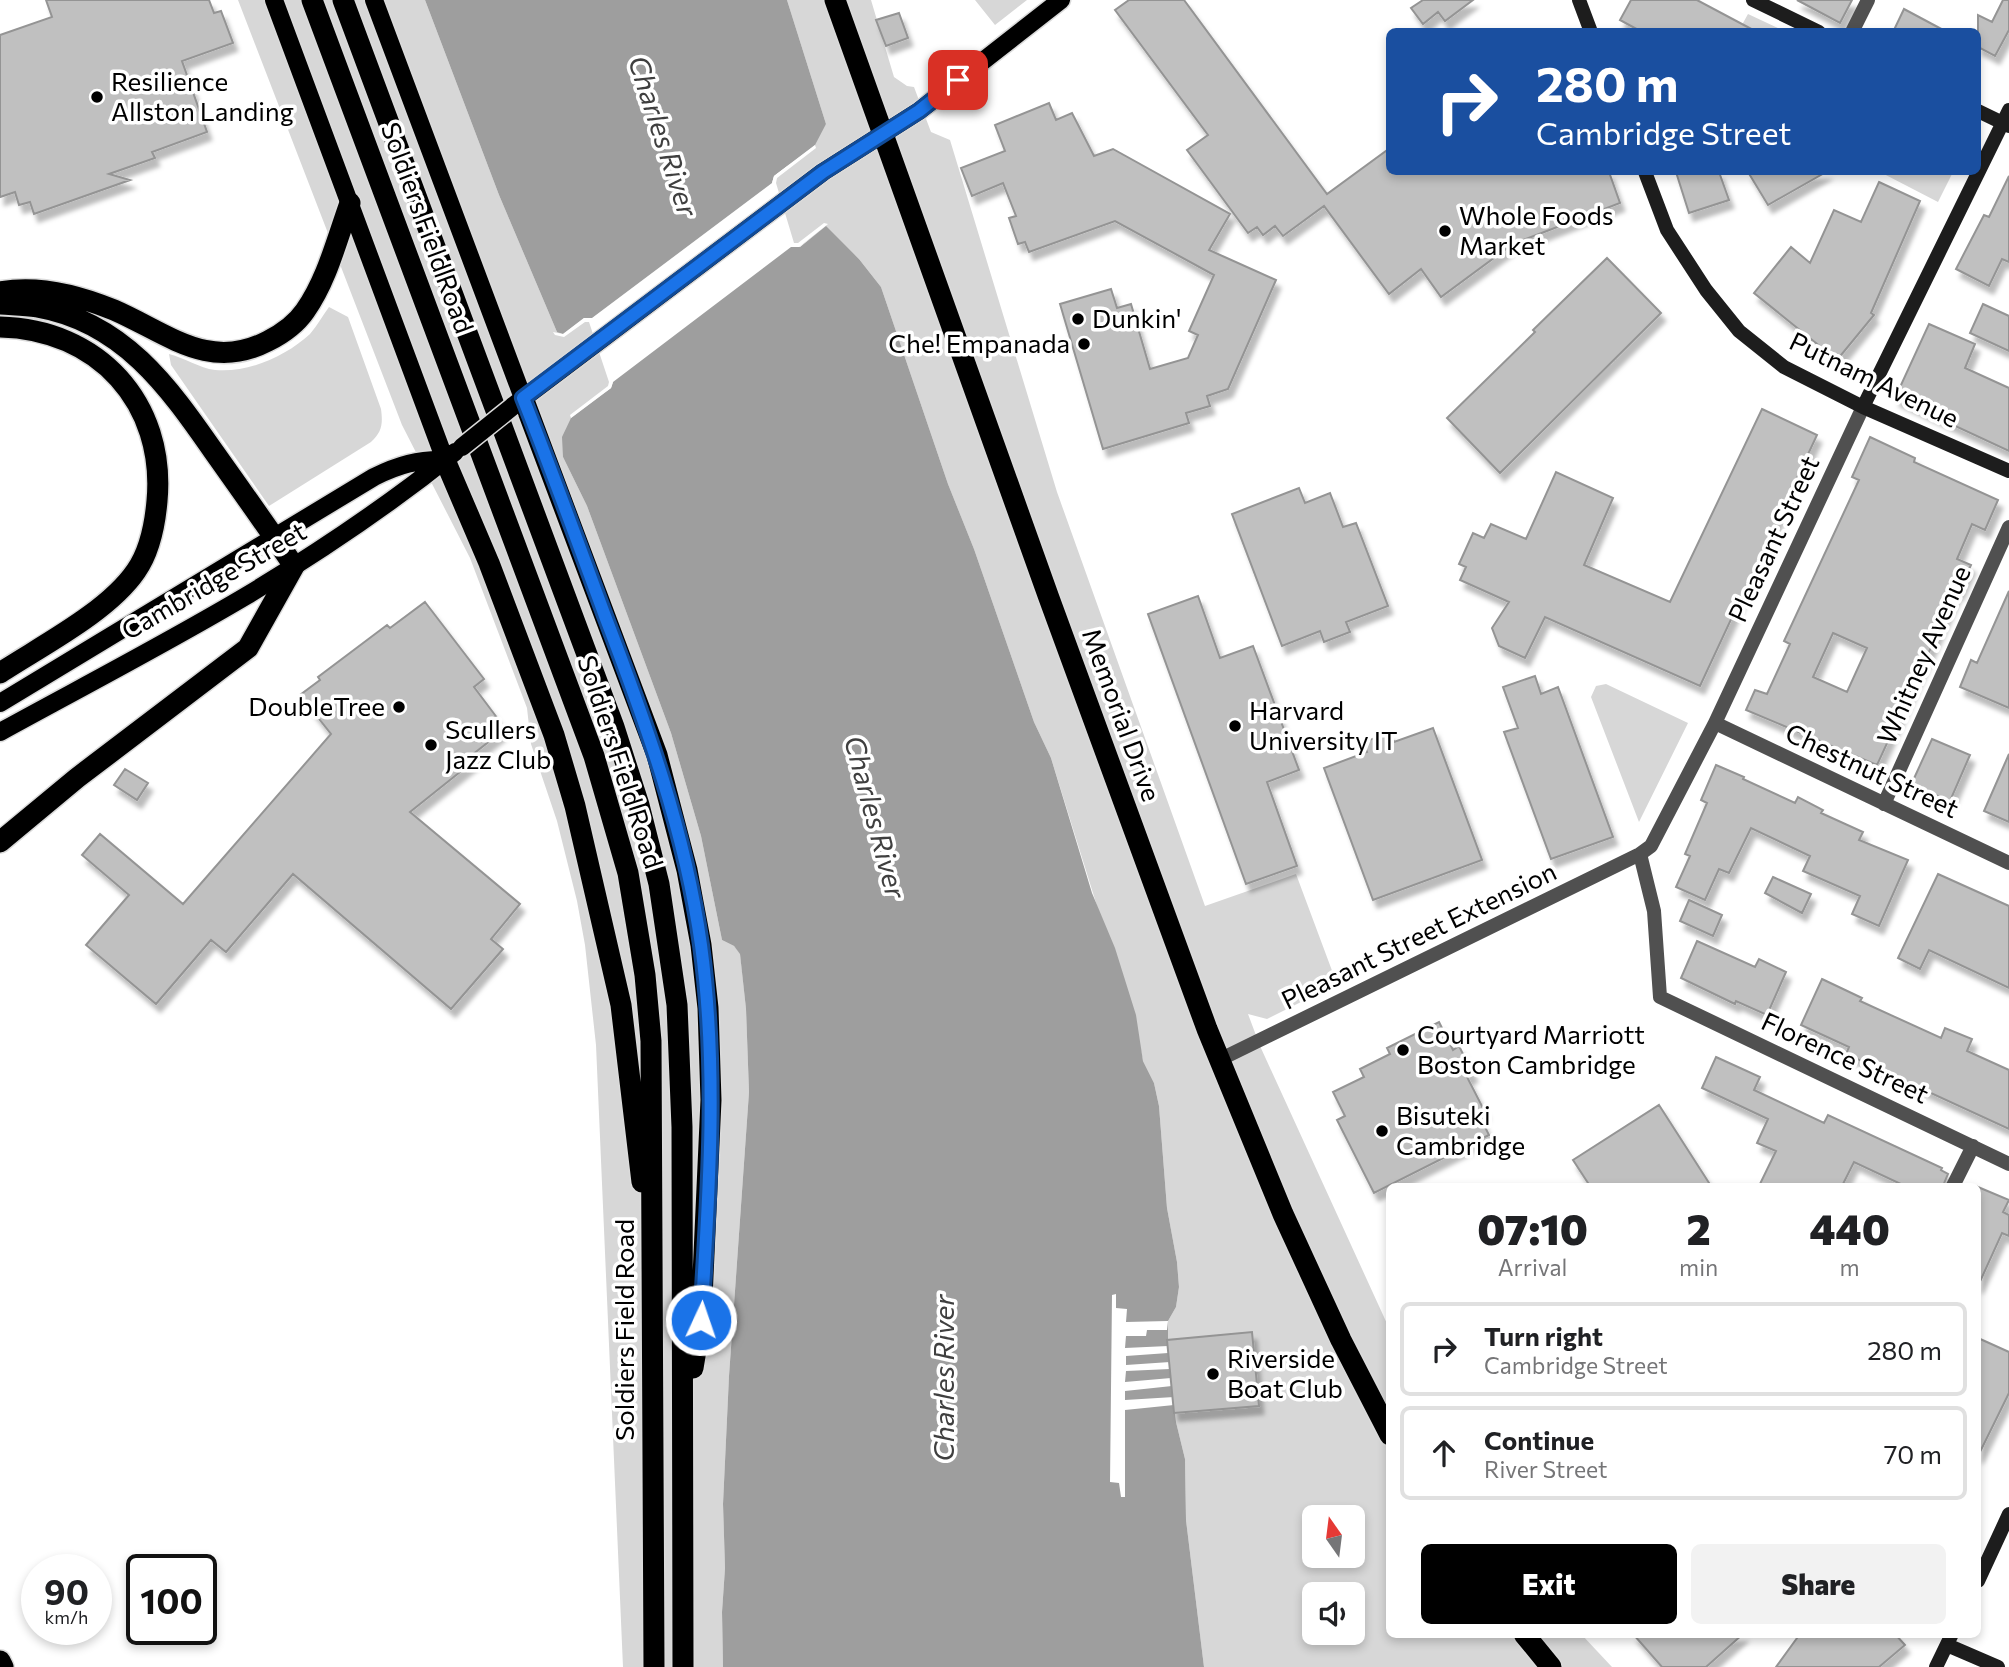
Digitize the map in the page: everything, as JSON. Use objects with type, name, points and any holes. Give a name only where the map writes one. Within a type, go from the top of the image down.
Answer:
[{"type":"highway","name":"Soldiers Field Road","points":[[312,0],[594,756],[617,832],[635,913],[648,998],[652,1082],[654,1667]]},
{"type":"highway","name":"Soldiers Field Road","points":[[343,0],[614,727],[653,858],[672,965],[680,1046],[683,1667]]},
{"type":"highway","name":"Memorial Drive","points":[[835,0],[1066,647],[1219,1060],[1283,1214],[1341,1340],[1386,1427]]},
{"type":"highway","points":[[0,292],[29,290],[81,299],[113,310],[190,347],[216,353],[243,351],[278,336],[304,314],[322,281],[350,203]]},
{"type":"highway","points":[[0,304],[39,307],[74,318],[106,335],[139,359],[175,395],[294,566],[248,648],[77,778],[0,842]]},
{"type":"highway","points":[[0,327],[32,330],[64,340],[93,356],[115,373],[133,394],[148,423],[156,450],[158,478],[156,510],[150,538],[141,564],[130,580],[85,617],[0,673]]},
{"type":"highway","points":[[518,403],[657,755],[687,870],[701,945],[710,1051],[708,1203],[701,1320],[683,1436]]},
{"type":"highway","points":[[445,460],[489,563],[554,735],[575,806],[621,1005],[637,1148],[653,1250]]},
{"type":"highway","points":[[1527,1638],[1551,1667]]},
{"type":"highway","points":[[0,1661],[3,1667]]},
{"type":"main road","points":[[274,0],[445,460]]},
{"type":"main road","points":[[374,0],[518,403]]},
{"type":"main road","name":"Cambridge Street","points":[[0,732],[244,597],[356,526],[823,172],[919,111],[1061,0]]},
{"type":"main road","name":"Cambridge Street","points":[[0,703],[273,536],[396,467],[416,461],[445,460]]},
{"type":"street","points":[[1579,0],[1590,28]]},
{"type":"street","points":[[1753,0],[1811,28]]},
{"type":"street","points":[[1854,28],[1868,0]]},
{"type":"street","points":[[1981,112],[2007,120]]},
{"type":"street","name":"Pleasant Street","points":[[1981,172],[2007,120]]},
{"type":"street","name":"Putnam Avenue","points":[[1646,175],[1667,230],[1706,290],[1739,331],[1784,368],[1863,407],[2009,471]]},
{"type":"street","name":"Pleasant Street","points":[[1640,854],[1657,839],[1715,723],[1863,407],[1979,175]]},
{"type":"street","name":"Whitney Avenue","points":[[1884,804],[2009,527]]},
{"type":"street","name":"Chestnut Street","points":[[1715,723],[2009,863]]},
{"type":"street","name":"Pleasant Street Extension","points":[[1219,1060],[1640,854]]},
{"type":"street","name":"Florence Street","points":[[1640,854],[1654,911],[1660,997],[2009,1164]]},
{"type":"street","points":[[1954,1183],[1973,1146]]},
{"type":"street","points":[[1981,1575],[2009,1514]]},
{"type":"street","points":[[1936,1667],[1950,1640],[1998,1667]]},
{"type":"shaded area","points":[[238,0],[425,0],[499,195],[557,332],[584,318],[591,319],[613,382],[563,457],[587,506],[671,733],[701,836],[722,940],[734,946],[740,953],[746,1009],[749,1092],[723,1504],[723,1667],[623,1667],[596,1045],[585,945],[577,901],[557,821],[531,744],[527,708],[470,558],[402,425]]},
{"type":"shaded area","points":[[787,0],[871,0],[894,77],[907,86],[914,87],[931,132],[950,140],[1057,492],[1205,906],[1296,874],[1337,984],[1267,1019],[1248,1014],[1260,1046],[1386,1321],[1386,1638],[1585,1638],[1612,1667],[1204,1667],[1186,1520],[1185,1459],[1176,1422],[1168,1346],[1168,1321],[1176,1307],[1179,1287],[1167,1208],[1159,1106],[1154,1083],[1143,1061],[1051,758],[1034,722],[974,549],[948,484],[881,287],[859,259],[826,227],[799,247],[791,246],[772,183],[826,124]]},
{"type":"shaded area","points":[[975,0],[1027,0],[995,25]]},
{"type":"shaded area","points":[[1748,14],[1778,28],[1740,28]]},
{"type":"shaded area","points":[[1886,175],[1952,175],[1938,202]]},
{"type":"shaded area","points":[[329,307],[348,317],[381,409],[381,427],[371,442],[269,506],[171,365],[169,354],[215,370],[254,366],[278,356],[300,342],[313,331]]},
{"type":"shaded area","points":[[1606,684],[1688,723],[1639,822],[1591,697],[1596,686]]},
{"type":"water","name":"Charles River","points":[[425,0],[787,0],[826,124],[815,145],[774,176],[772,183],[791,246],[800,247],[826,226],[859,259],[881,287],[948,484],[974,549],[1034,722],[1051,758],[1092,893],[1115,948],[1136,1015],[1143,1061],[1154,1083],[1159,1106],[1167,1208],[1179,1287],[1176,1307],[1168,1321],[1168,1346],[1176,1422],[1185,1459],[1186,1520],[1204,1667],[723,1667],[723,1504],[749,1092],[746,1009],[740,954],[734,946],[722,940],[701,836],[671,733],[587,506],[563,457],[562,437],[571,418],[611,388],[613,382],[591,319],[584,318],[563,334],[557,332],[499,195]]},
{"type":"pier","points":[[815,145],[816,148],[777,178],[776,183],[794,243],[798,243],[824,223],[828,224],[799,247],[791,247],[613,382],[611,388],[571,418],[570,415],[608,386],[609,382],[589,322],[564,337],[553,332],[563,334],[584,318],[592,318],[772,183],[774,176]]},
{"type":"pier","points":[[1116,1294],[1116,1308],[1127,1309],[1126,1322],[1168,1321],[1167,1330],[1147,1330],[1146,1336],[1126,1336],[1125,1348],[1168,1346],[1168,1353],[1126,1356],[1126,1365],[1170,1362],[1170,1369],[1126,1371],[1125,1382],[1171,1378],[1172,1386],[1125,1391],[1125,1400],[1174,1397],[1174,1405],[1125,1410],[1125,1497],[1121,1497],[1119,1483],[1110,1482],[1112,1295]]},
{"type":"building","name":"Resilience Allston Landing","points":[[46,0],[209,0],[214,13],[221,11],[233,43],[182,61],[207,132],[152,152],[155,158],[109,174],[130,180],[34,214],[30,202],[19,205],[15,192],[0,197],[0,35],[52,17]]},
{"type":"building","points":[[1129,0],[1184,0],[1327,194],[1386,151],[1386,175],[1610,175],[1620,203],[1513,244],[1441,297],[1421,269],[1389,294],[1324,206],[1283,236],[1275,226],[1263,235],[1257,227],[1248,233],[1187,150],[1208,135],[1115,10]]},
{"type":"building","points":[[1423,0],[1473,0],[1445,21],[1438,12],[1423,24],[1411,8]]},
{"type":"building","points":[[1631,0],[1697,0],[1750,28],[1635,28],[1620,20]]},
{"type":"building","points":[[1797,0],[1852,0],[1840,23]]},
{"type":"building","points":[[2003,0],[2009,0],[2009,30],[1995,56],[1981,49],[1978,15],[1992,22]]},
{"type":"building","points":[[1904,9],[1940,28],[1895,28]]},
{"type":"building","points":[[899,13],[908,38],[886,46],[876,20]]},
{"type":"building","points":[[1049,103],[1056,120],[1072,113],[1094,156],[1113,149],[1230,214],[1209,250],[1276,280],[1228,389],[1207,396],[1210,406],[1186,413],[1189,423],[1103,449],[1060,304],[1111,289],[1117,308],[1131,304],[1150,369],[1188,358],[1198,335],[1189,331],[1214,275],[1115,221],[1029,252],[1025,242],[1018,244],[1009,218],[1016,216],[1003,183],[972,196],[961,168],[1005,151],[995,125]]},
{"type":"building","points":[[1677,175],[1720,175],[1729,200],[1689,213]]},
{"type":"building","points":[[1750,175],[1821,175],[1768,205]]},
{"type":"building","points":[[2009,176],[2009,262],[2002,259],[1989,286],[1956,269],[1984,215],[1989,217]]},
{"type":"building","points":[[1879,182],[1920,201],[1871,313],[1874,315],[1837,360],[1754,293],[1791,247],[1810,263],[1834,210],[1861,222]]},
{"type":"building","points":[[1607,258],[1661,313],[1500,473],[1447,418]]},
{"type":"building","points":[[1983,304],[2009,316],[2009,351],[1970,333]]},
{"type":"building","points":[[1929,324],[1975,344],[1965,368],[2009,388],[2009,451],[1895,398]]},
{"type":"building","points":[[1762,409],[1817,435],[1700,686],[1545,617],[1525,658],[1499,646],[1492,628],[1509,602],[1460,580],[1466,567],[1459,564],[1473,533],[1484,538],[1491,524],[1526,539],[1556,472],[1613,498],[1584,565],[1670,602]]},
{"type":"building","points":[[1870,437],[1915,458],[1914,462],[1998,500],[1985,530],[1972,524],[1957,559],[1971,565],[1877,765],[1746,710],[1755,690],[1767,694],[1790,644],[1784,641],[1859,480],[1852,477]],"holes":[[[1833,633],[1867,648],[1847,692],[1813,677]]]},
{"type":"building","points":[[1299,488],[1305,503],[1330,493],[1343,527],[1356,523],[1388,606],[1346,622],[1350,632],[1324,642],[1320,631],[1282,646],[1232,514]]},
{"type":"building","points":[[2009,591],[2009,708],[1960,687],[1971,660],[1977,663]]},
{"type":"building","name":"Harvard University IT","points":[[1198,596],[1220,658],[1253,646],[1299,770],[1267,782],[1297,866],[1246,884],[1148,614]]},
{"type":"building","points":[[425,602],[484,679],[474,687],[498,719],[493,723],[501,732],[472,755],[475,760],[410,812],[520,904],[491,939],[503,949],[451,1009],[293,874],[226,952],[211,940],[156,1004],[86,945],[129,895],[82,855],[100,834],[183,904],[331,734],[300,695],[320,680],[318,677],[387,625],[390,628]]},
{"type":"building","points":[[1535,676],[1541,694],[1558,687],[1613,837],[1551,859],[1504,732],[1518,728],[1503,687]]},
{"type":"building","points":[[1433,728],[1482,860],[1373,900],[1324,768],[1367,752],[1363,742],[1390,733],[1394,742]]},
{"type":"building","points":[[1932,739],[1970,755],[1950,801],[1911,785]]},
{"type":"building","points":[[2009,754],[2009,822],[1984,811]]},
{"type":"building","points":[[1716,765],[1795,803],[1798,797],[1823,810],[1821,813],[1863,832],[1859,840],[1908,860],[1879,926],[1852,914],[1860,896],[1803,871],[1810,856],[1751,828],[1729,873],[1719,869],[1705,900],[1676,887],[1690,856],[1685,854],[1707,803],[1701,800]]},
{"type":"building","points":[[125,769],[148,783],[137,800],[114,785]]},
{"type":"building","points":[[1938,874],[2009,906],[2009,988],[1929,950],[1920,969],[1898,958]]},
{"type":"building","points":[[1773,877],[1811,894],[1802,913],[1765,893]]},
{"type":"building","points":[[1689,900],[1722,915],[1713,936],[1680,921]]},
{"type":"building","points":[[1697,941],[1755,967],[1759,959],[1786,972],[1767,1015],[1736,1001],[1735,1004],[1681,978]]},
{"type":"building","points":[[1822,979],[1862,998],[1860,1001],[1941,1038],[1945,1028],[1972,1039],[1967,1051],[2009,1070],[2009,1129],[1846,1054],[1849,1047],[1801,1025]]},
{"type":"building","points":[[1439,1022],[1453,1050],[1459,1046],[1473,1074],[1467,1077],[1485,1112],[1479,1115],[1489,1135],[1394,1183],[1386,1183],[1386,1187],[1374,1193],[1337,1120],[1345,1116],[1333,1092],[1364,1077],[1360,1069],[1390,1054],[1387,1048]]},
{"type":"building","points":[[1716,1057],[1760,1077],[1754,1090],[1824,1123],[1828,1115],[1942,1168],[1941,1170],[1948,1174],[1944,1183],[1899,1183],[1854,1162],[1844,1183],[1760,1183],[1776,1151],[1757,1143],[1768,1119],[1702,1088]]},
{"type":"building","points":[[1659,1105],[1709,1183],[1588,1183],[1573,1160]]},
{"type":"building","points":[[1981,1188],[2009,1200],[2003,1212],[2009,1215],[2009,1236],[2002,1233],[1981,1279]]},
{"type":"building","name":"Riverside Boat Club","points":[[1252,1332],[1259,1406],[1174,1413],[1167,1340]]},
{"type":"building","points":[[1981,1339],[2009,1352],[2009,1393],[1981,1450]]},
{"type":"building","points":[[1637,1638],[1739,1638],[1706,1667],[1662,1667]]},
{"type":"building","points":[[1797,1638],[1899,1638],[1905,1645],[1879,1667],[1776,1667]]},
{"type":"place","name":"Resilience Allston Landing","points":[[97,97]]},
{"type":"place","name":"Whole Foods Market","points":[[1445,231]]},
{"type":"place","name":"Dunkin'","points":[[1078,319]]},
{"type":"place","name":"Che! Empanada","points":[[1084,344]]},
{"type":"place","name":"DoubleTree","points":[[399,707]]},
{"type":"place","name":"Harvard University IT","points":[[1235,726]]},
{"type":"place","name":"Scullers Jazz Club","points":[[431,745]]},
{"type":"place","name":"Courtyard Marriott Boston Cambridge","points":[[1403,1050]]},
{"type":"place","name":"Bisuteki Cambridge","points":[[1382,1131]]},
{"type":"place","name":"Riverside Boat Club","points":[[1213,1374]]},
{"type":"route","points":[[701,1320],[711,1100],[708,1008],[693,898],[657,755],[523,398],[823,172],[919,111],[958,80]]}]
